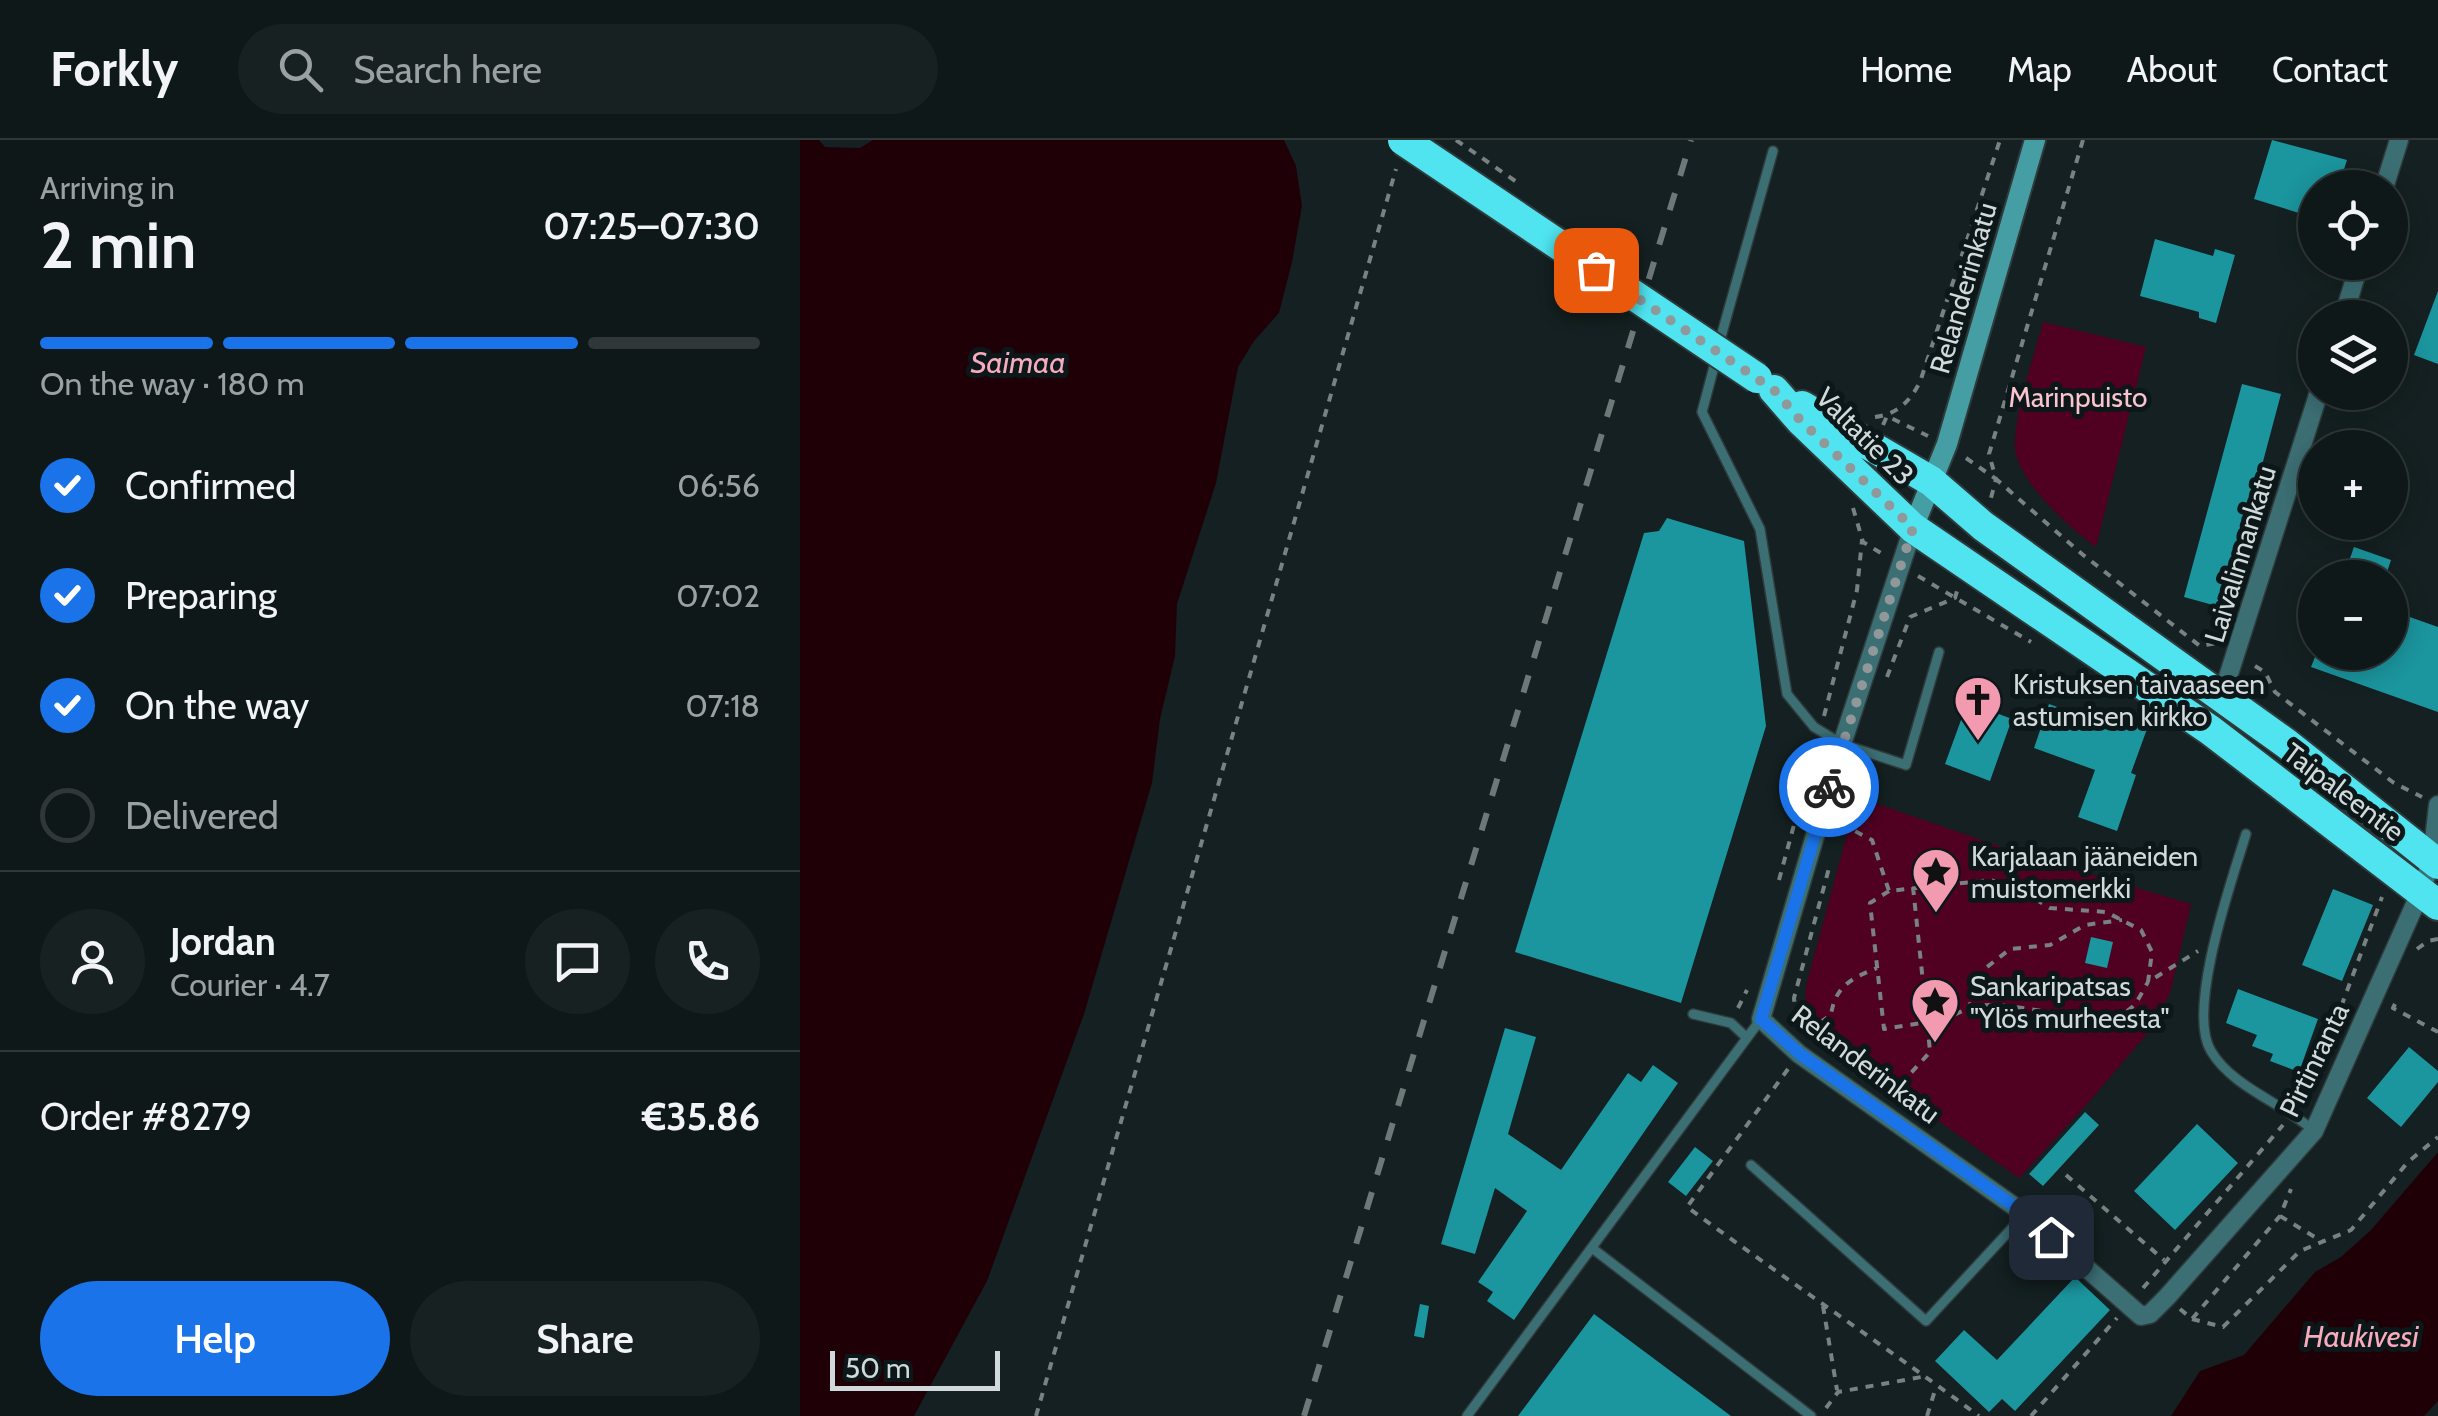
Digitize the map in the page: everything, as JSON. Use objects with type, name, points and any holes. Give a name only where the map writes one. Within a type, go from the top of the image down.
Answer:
[{"type":"highway","name":"Valtatie 23","points":[[1401,148],[1765,384],[1931,480],[1983,526],[2222,696]]},
{"type":"highway","name":"Valtatie 23","points":[[1765,384],[1913,528],[2210,730]]},
{"type":"highway","name":"Taipaleentie","points":[[2222,696],[2435,862]]},
{"type":"highway","name":"Taipaleentie","points":[[2210,730],[2430,898]]},
{"type":"main road","name":"Relanderinkatu","points":[[1913,528],[1946,444],[2035,140]]},
{"type":"street","points":[[2390,170],[2399,140]]},
{"type":"street","name":"Laivalinnankatu","points":[[2210,730],[2238,655],[2313,410]]},
{"type":"street","name":"Relanderinkatu","points":[[1913,528],[1842,744],[1761,1019],[1800,1054],[2025,1214],[2134,1311]]},
{"type":"street","name":"Pirtinranta","points":[[2134,1311],[2150,1314],[2168,1297],[2314,1131],[2430,898],[2438,805]]},
{"type":"lane","points":[[1773,151],[1702,412],[1760,529],[1787,694],[1820,730],[1842,744],[1906,765],[1940,652]]},
{"type":"lane","points":[[2246,834],[2214,941],[2204,1031],[2211,1052],[2236,1077],[2294,1112],[2314,1131]]},
{"type":"lane","points":[[1693,1014],[1731,1022],[1747,1038]]},
{"type":"lane","points":[[1467,1416],[1761,1019]]},
{"type":"lane","points":[[1751,1165],[1926,1321],[2025,1214]]},
{"type":"lane","points":[[1592,1248],[1812,1416]]},
{"type":"path","points":[[1874,418],[1887,416],[1909,401],[1920,382],[2000,140]]},
{"type":"path","points":[[2083,140],[1988,454],[1996,479],[2082,554],[2200,646],[2216,642],[2265,672],[2275,692],[2394,783],[2438,805]]},
{"type":"path","points":[[1036,1416],[1401,148]]},
{"type":"path","points":[[1779,880],[1857,590],[1862,540]]},
{"type":"path","points":[[1885,683],[1910,617],[1954,598]]},
{"type":"path","points":[[1840,824],[1872,840],[1888,891]]},
{"type":"path","points":[[1830,863],[1794,998],[1796,1018],[1814,1040],[1687,1207],[1979,1416]]},
{"type":"path","points":[[1927,1022],[1884,1029],[1870,903],[1888,891],[1990,880],[2015,887],[2050,908],[2106,912],[2141,930],[2152,952],[2148,982],[2131,1010],[2108,1018],[2021,1006],[1978,1006],[1928,1030]]},
{"type":"path","points":[[1890,1096],[1930,1052],[1913,887]]},
{"type":"path","points":[[2316,1075],[2384,891]]},
{"type":"path","points":[[1968,1010],[1982,970],[2010,949],[2050,944],[2085,926],[2122,920]]},
{"type":"path","points":[[2424,944],[2438,939]]},
{"type":"path","points":[[2148,982],[2214,941]]},
{"type":"path","points":[[1806,1031],[1830,1015],[1847,979],[1877,968]]},
{"type":"path","points":[[1731,1022],[1748,986]]},
{"type":"path","points":[[2401,1012],[2438,1032]]},
{"type":"path","points":[[2031,1416],[2134,1311],[2165,1262],[2294,1112]]},
{"type":"path","points":[[2192,1320],[2222,1327],[2300,1252],[2351,1230],[2408,1162],[2438,1137]]},
{"type":"path","points":[[2066,1175],[2165,1262]]},
{"type":"path","points":[[2280,1216],[2322,1242]]},
{"type":"path","points":[[1823,1306],[1838,1392]]},
{"type":"path","points":[[1820,1416],[1838,1392],[1928,1376]]},
{"type":"path","points":[[1928,1416],[1937,1385]]},
{"type":"green space","name":"Marinpuisto","points":[[2043,322],[2146,347],[2096,547],[2045,502],[2017,459],[2018,415]]},
{"type":"green space","points":[[1857,797],[2025,855],[2191,904],[2171,990],[2156,1023],[2019,1178],[1837,1049],[1805,1013],[1806,986]]},
{"type":"water","name":"Saimaa","points":[[800,140],[819,140],[825,147],[860,148],[873,140],[1284,140],[1296,166],[1302,206],[1279,313],[1238,367],[1216,483],[1177,604],[1175,656],[1160,719],[1152,783],[1084,1014],[987,1281],[914,1416],[800,1416]]},
{"type":"water","name":"Haukivesi","points":[[2438,1152],[2438,1401],[2424,1416],[2171,1416],[2200,1371],[2244,1355],[2315,1272],[2341,1257],[2371,1230]]},
{"type":"building","points":[[2272,140],[2347,160],[2344,170],[2298,170],[2298,213],[2254,199]]},
{"type":"building","points":[[2155,239],[2213,256],[2215,249],[2235,255],[2216,323],[2199,318],[2199,312],[2140,296]]},
{"type":"building","points":[[2438,291],[2438,364],[2414,355]]},
{"type":"building","points":[[2242,384],[2281,394],[2224,608],[2184,597]]},
{"type":"building","points":[[1667,518],[1744,541],[1766,726],[1681,1003],[1515,952],[1644,533],[1659,531]]},
{"type":"building","points":[[2354,547],[2391,560],[2349,560]]},
{"type":"building","points":[[2408,616],[2438,627],[2438,712],[2319,670],[2408,670]]},
{"type":"building","name":"Kristuksen taivaaseen astumisen kirkko","points":[[1977,676],[1989,681],[1978,706],[2012,719],[1990,781],[1945,764]]},
{"type":"building","points":[[2049,704],[2107,725],[2110,716],[2147,729],[2117,831],[2078,817],[2095,770],[2034,748]]},
{"type":"building","points":[[2333,889],[2373,905],[2342,981],[2302,965]]},
{"type":"building","points":[[2091,937],[2113,942],[2107,968],[2085,963]]},
{"type":"building","points":[[2238,989],[2318,1019],[2299,1072],[2270,1061],[2273,1054],[2252,1046],[2257,1035],[2226,1023]]},
{"type":"building","points":[[1505,1028],[1536,1037],[1508,1134],[1561,1170],[1628,1073],[1641,1082],[1653,1065],[1678,1083],[1514,1320],[1487,1301],[1493,1292],[1478,1282],[1527,1211],[1495,1188],[1475,1254],[1441,1244]]},
{"type":"building","points":[[2409,1047],[2438,1071],[2438,1082],[2401,1127],[2367,1098]]},
{"type":"building","points":[[2085,1112],[2099,1125],[2043,1186],[2029,1174]]},
{"type":"building","points":[[2197,1124],[2238,1163],[2175,1230],[2134,1191]]},
{"type":"building","points":[[1695,1147],[1713,1161],[1686,1196],[1668,1182]]},
{"type":"building","points":[[2075,1277],[2110,1310],[2015,1411],[2002,1399],[1989,1412],[1935,1361],[1964,1330],[1997,1360]]},
{"type":"building","points":[[1420,1304],[1429,1306],[1424,1338],[1414,1336]]},
{"type":"building","points":[[1594,1314],[1731,1416],[1518,1416]]},
{"type":"railway","points":[[1304,1416],[1691,140]]},
{"type":"way so far","points":[[1596,270],[1774,390],[1913,528],[1829,787]]},
{"type":"place","name":"Kristuksen taivaaseen astumisen kirkko","points":[[1978,742]]},
{"type":"place","name":"Karjalaan jääneiden muistomerkki","points":[[1936,914]]},
{"type":"place","name":"Sankaripatsas \"Ylös murheesta\"","points":[[1935,1044]]},
{"type":"route","points":[[1829,787],[1761,1019],[1800,1054],[2025,1214],[2051,1237]]}]
